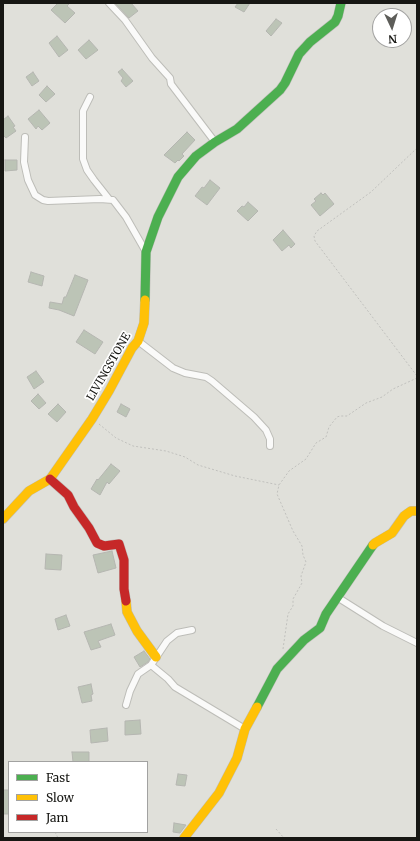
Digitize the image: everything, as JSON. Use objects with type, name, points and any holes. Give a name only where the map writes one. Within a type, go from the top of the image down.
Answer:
[{"type":"street","points":[[109,3],[120,14],[152,58],[170,78],[171,84],[215,142]]},
{"type":"street","name":"LIVINGSTONE","points":[[3,519],[29,491],[50,479],[92,418],[109,391],[132,348],[138,341],[144,323],[146,252],[158,217],[178,177],[191,160],[215,142],[237,129],[280,90],[285,83],[295,59],[302,50],[334,22],[338,16],[341,3]]},
{"type":"street","points":[[90,97],[83,111],[83,159],[87,170],[94,180],[109,199],[115,202],[126,217],[146,252]]},
{"type":"street","points":[[25,137],[25,169],[32,190],[39,198],[48,201],[109,199]]},
{"type":"street","points":[[138,341],[173,368],[185,373],[206,377],[212,381],[254,417],[266,430],[270,439],[270,446]]},
{"type":"street","points":[[50,479],[68,495],[74,507],[89,528],[96,543],[104,546],[119,544],[124,560],[124,589],[127,612],[154,661],[168,679],[175,687],[245,729]]},
{"type":"street","points":[[184,838],[219,793],[237,758],[245,729],[277,669],[304,640],[320,628],[326,614],[337,597],[375,543],[392,532],[404,516],[411,511],[417,511]]},
{"type":"street","points":[[337,597],[383,626],[417,643]]},
{"type":"street","points":[[126,705],[130,691],[138,674],[154,661],[167,641],[177,633],[192,630]]},
{"type":"path","points":[[417,148],[372,192],[317,231],[314,236],[315,241],[417,376]]},
{"type":"path","points":[[284,648],[288,614],[293,606],[293,599],[302,583],[302,576],[306,562],[303,555],[302,546],[293,531],[277,494],[279,485],[289,471],[306,460],[316,443],[326,437],[329,427],[337,417],[347,416],[366,403],[382,397],[393,389],[417,378]]},
{"type":"path","points":[[92,418],[116,438],[133,446],[166,451],[185,457],[198,465],[236,476],[279,485]]},
{"type":"path","points":[[276,830],[284,838]]},
{"type":"building","points":[[58,3],[70,3],[67,6],[75,13],[65,23],[51,10]]},
{"type":"building","points":[[115,3],[131,3],[138,11],[129,18]]},
{"type":"building","points":[[238,3],[250,3],[244,12],[235,7]]},
{"type":"building","points":[[276,19],[282,23],[271,36],[266,31]]},
{"type":"building","points":[[57,36],[68,50],[59,57],[49,43]]},
{"type":"building","points":[[89,40],[98,50],[86,59],[78,50]]},
{"type":"building","points":[[122,69],[133,81],[126,87],[121,81],[123,78],[118,72]]},
{"type":"building","points":[[33,72],[39,81],[32,86],[26,77]]},
{"type":"building","points":[[47,86],[55,94],[46,102],[39,95]]},
{"type":"building","points":[[39,110],[50,123],[42,130],[38,126],[36,129],[28,119]]},
{"type":"building","points":[[8,116],[15,126],[13,127],[16,131],[6,138],[3,135],[3,120]]},
{"type":"building","points":[[187,132],[195,140],[182,154],[184,156],[175,163],[164,155]]},
{"type":"building","points":[[5,160],[17,160],[17,170],[5,171]]},
{"type":"building","points":[[210,180],[220,188],[207,205],[195,196]]},
{"type":"building","points":[[321,193],[323,195],[325,193],[334,204],[320,216],[311,205],[316,201],[314,199]]},
{"type":"building","points":[[248,202],[258,211],[248,221],[237,211],[242,206],[244,207]]},
{"type":"building","points":[[283,230],[295,244],[291,248],[289,245],[282,251],[273,240]]},
{"type":"building","points":[[31,272],[44,276],[42,286],[28,282]]},
{"type":"building","points":[[75,275],[88,280],[74,316],[49,308],[50,302],[62,304]]},
{"type":"building","points":[[84,330],[103,342],[95,354],[76,342]]},
{"type":"building","points":[[36,371],[44,382],[34,389],[27,377]]},
{"type":"building","points":[[38,394],[46,403],[39,409],[31,401]]},
{"type":"building","points":[[58,404],[66,412],[57,422],[48,414]]},
{"type":"building","points":[[121,404],[130,409],[126,417],[117,412]]},
{"type":"building","points":[[111,464],[120,471],[109,484],[107,482],[100,495],[91,489],[97,479],[98,480]]},
{"type":"building","points":[[112,551],[116,568],[98,573],[93,555]]},
{"type":"building","points":[[46,554],[62,555],[61,570],[45,569]]},
{"type":"building","points":[[66,615],[70,626],[58,630],[55,619]]},
{"type":"building","points":[[111,624],[115,635],[98,641],[101,647],[91,650],[84,632]]},
{"type":"building","points":[[144,651],[150,659],[140,667],[134,657]]},
{"type":"building","points":[[91,684],[93,694],[91,695],[92,701],[82,703],[78,687]]},
{"type":"building","points":[[140,720],[141,734],[125,735],[125,721]]},
{"type":"building","points":[[107,728],[108,741],[91,743],[90,730]]},
{"type":"building","points":[[72,752],[89,752],[89,761],[73,761]]},
{"type":"building","points":[[178,774],[187,775],[185,786],[176,785]]},
{"type":"building","points":[[3,790],[8,790],[8,814],[3,814]]},
{"type":"building","points":[[174,823],[186,825],[180,833],[173,832]]},
{"type":"traffic: fast","points":[[145,300],[146,252],[158,217],[178,177],[196,156],[215,142],[237,129],[280,90],[299,54],[310,42],[335,22],[341,3]]},
{"type":"traffic: fast","points":[[257,707],[277,669],[304,640],[320,628],[326,614],[373,545]]},
{"type":"traffic: slow","points":[[3,519],[29,491],[50,479],[92,419],[132,348],[138,341],[144,323],[145,300]]},
{"type":"traffic: slow","points":[[373,545],[392,533],[404,516],[411,511],[417,511]]},
{"type":"traffic: slow","points":[[126,601],[127,612],[137,631],[156,657]]},
{"type":"traffic: slow","points":[[184,838],[219,793],[237,758],[245,729],[257,707]]},
{"type":"traffic: jam","points":[[50,479],[68,495],[97,543],[104,546],[119,544],[124,560],[124,589],[126,601]]}]
